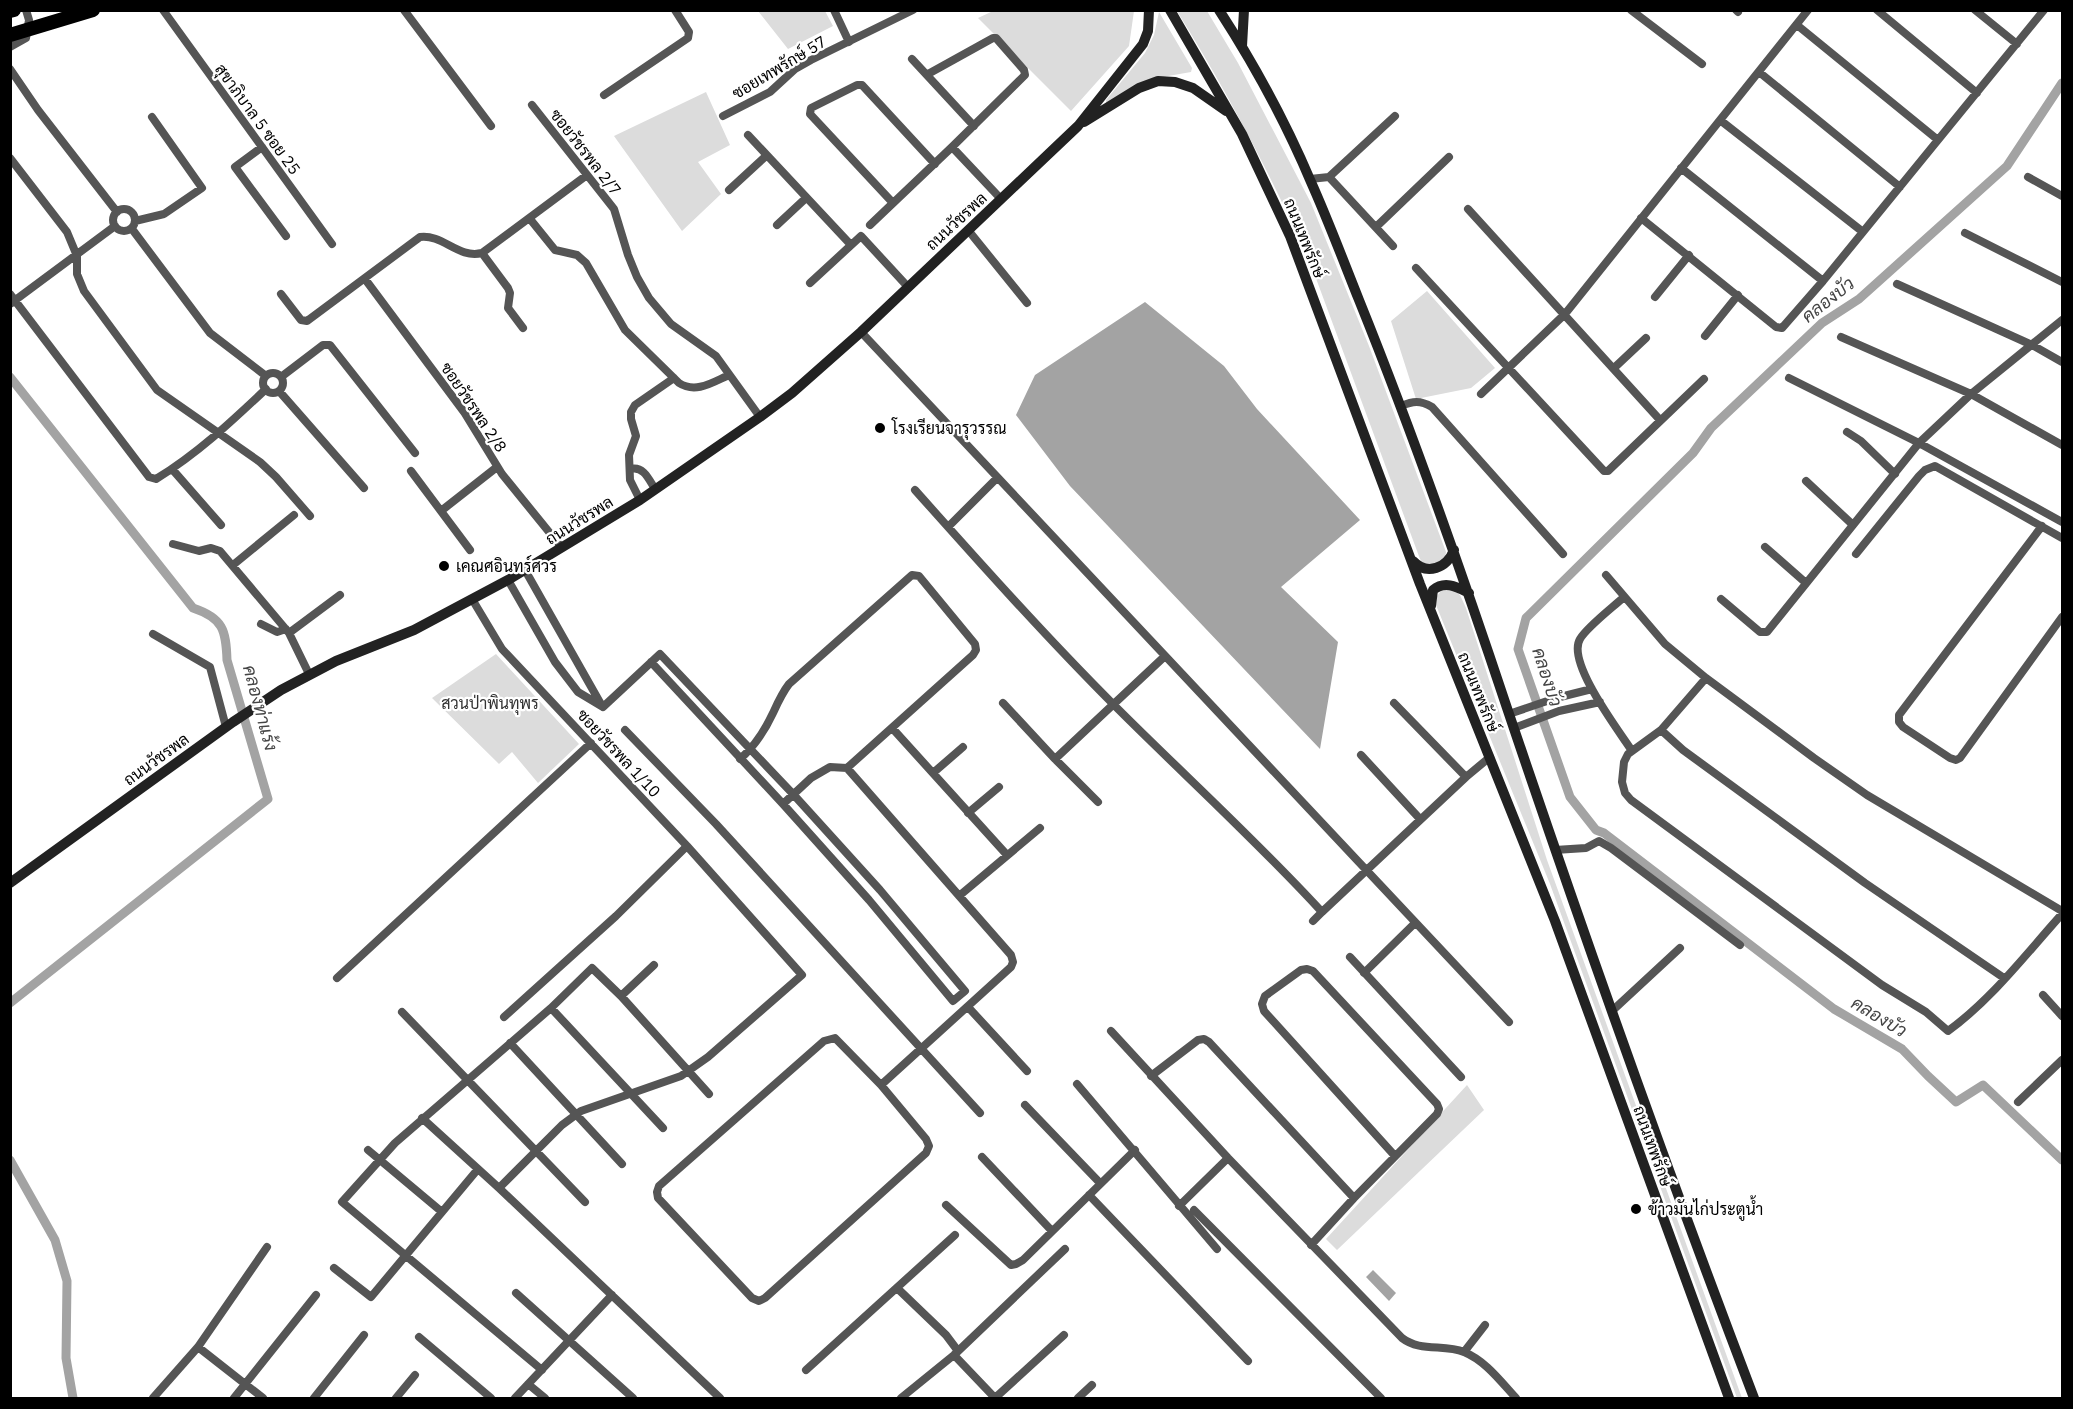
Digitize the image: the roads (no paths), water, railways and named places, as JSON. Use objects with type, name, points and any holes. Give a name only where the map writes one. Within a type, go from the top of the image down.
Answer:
[{"type":"highway","points":[[10,35],[93,10]]},
{"type":"main road","name":"ถนนวัชรพล","points":[[10,883],[256,706],[309,674],[414,630],[562,549],[640,500],[792,393],[861,332],[1078,126],[1143,44],[1148,31],[1149,10]]},
{"type":"main road","name":"ถนนเทพรักษ์","points":[[1170,10],[1242,134],[1290,236],[1431,612],[1555,921],[1729,1398]]},
{"type":"main road","name":"ถนนเทพรักษ์","points":[[1219,10],[1242,46],[1310,179],[1401,406],[1469,593],[1555,850],[1612,1011],[1683,1210],[1754,1398]]},
{"type":"main road","points":[[1242,46],[1244,10]]},
{"type":"main road","name":"ถนนวัชรพล","points":[[1078,126],[1139,88],[1158,81],[1175,82],[1193,88],[1230,113]]},
{"type":"main road","points":[[1411,558],[1418,566],[1426,570],[1435,569],[1451,557],[1454,550]]},
{"type":"main road","points":[[1431,612],[1431,597],[1438,585],[1455,586],[1469,593]]},
{"type":"street","points":[[10,47],[26,38],[29,20],[26,10]]},
{"type":"street","name":"สุขาภิบาล 5 ซอย 25","points":[[163,10],[332,244]]},
{"type":"street","points":[[404,10],[491,126]]},
{"type":"street","points":[[604,95],[688,38],[689,32],[675,10]]},
{"type":"street","name":"ซอยเทพรักษ์ 57","points":[[834,10],[849,42]]},
{"type":"street","name":"ซอยเทพรักษ์ 57","points":[[723,116],[770,92],[795,69],[913,10]]},
{"type":"street","points":[[1631,10],[1702,64]]},
{"type":"street","points":[[1481,394],[1565,314],[1808,10]]},
{"type":"street","points":[[1877,10],[1977,93]]},
{"type":"street","points":[[1975,10],[2017,44]]},
{"type":"street","points":[[1641,218],[1776,327],[1782,328],[2044,10]]},
{"type":"street","points":[[1797,25],[1938,140]]},
{"type":"street","points":[[870,225],[1024,78],[1024,70],[996,38],[993,38],[928,74]]},
{"type":"street","points":[[912,59],[974,126]]},
{"type":"street","points":[[10,69],[38,110],[117,212]]},
{"type":"street","points":[[1759,72],[1900,187]]},
{"type":"street","points":[[893,203],[810,114],[811,108],[857,85],[862,85],[935,164]]},
{"type":"street","name":"ซอยวัชรพล 2/7","points":[[532,105],[614,209],[628,255],[649,298],[671,324],[716,357],[760,417]]},
{"type":"street","points":[[1310,179],[1329,177],[1395,116]]},
{"type":"street","points":[[115,226],[125,231],[133,225],[164,214],[202,188],[152,117]]},
{"type":"street","points":[[1720,120],[1863,232]]},
{"type":"street","points":[[748,135],[851,245]]},
{"type":"street","points":[[262,147],[235,167],[286,236]]},
{"type":"street","points":[[952,147],[1001,199]]},
{"type":"street","points":[[729,190],[766,156]]},
{"type":"street","points":[[1376,227],[1449,157]]},
{"type":"street","points":[[10,158],[67,232],[77,256],[79,283],[157,390],[260,462],[310,516]]},
{"type":"street","points":[[1682,168],[1823,281]]},
{"type":"street","points":[[281,294],[301,320],[307,321],[420,237],[432,238],[464,254],[482,254],[587,175]]},
{"type":"street","points":[[1329,177],[1393,246]]},
{"type":"street","points":[[2028,177],[2062,196]]},
{"type":"street","points":[[777,225],[806,198]]},
{"type":"street","points":[[1468,209],[1660,420]]},
{"type":"street","points":[[115,226],[114,219],[117,212],[121,210],[132,213],[133,225],[210,333],[266,376]]},
{"type":"street","points":[[530,219],[555,250],[577,255],[586,263],[625,330],[682,385],[695,388],[729,375]]},
{"type":"street","points":[[115,226],[77,256],[12,300],[149,477],[156,478],[172,469],[220,433],[266,389]]},
{"type":"street","points":[[968,230],[1027,303]]},
{"type":"street","points":[[1965,233],[2062,282]]},
{"type":"street","points":[[810,283],[861,236],[908,287]]},
{"type":"street","points":[[482,254],[508,288],[510,293],[508,308],[523,328]]},
{"type":"street","points":[[1655,297],[1689,255]]},
{"type":"street","points":[[1416,268],[1508,370],[1604,471],[1608,471],[1704,379]]},
{"type":"street","name":"ซอยวัชรพล 2/8","points":[[365,279],[464,412],[497,467],[562,549]]},
{"type":"street","points":[[1897,284],[2032,345],[2062,362]]},
{"type":"street","points":[[1705,336],[1738,295]]},
{"type":"street","points":[[1721,599],[1763,633],[1767,632],[1919,442],[1971,394],[2062,320]]},
{"type":"street","points":[[861,332],[1509,1022]]},
{"type":"street","points":[[1841,337],[1971,394],[2062,445]]},
{"type":"street","points":[[1614,368],[1646,338]]},
{"type":"street","points":[[281,377],[327,344],[415,453]]},
{"type":"street","points":[[266,376],[274,374],[281,377]]},
{"type":"street","points":[[266,376],[264,382],[266,389],[272,393],[279,391],[283,384],[281,377]]},
{"type":"street","points":[[640,500],[631,484],[628,455],[636,436],[631,419],[632,408],[674,378]]},
{"type":"street","points":[[1789,378],[1919,442],[2062,522]]},
{"type":"street","points":[[279,391],[364,488]]},
{"type":"street","points":[[1401,406],[1422,401],[1432,407],[1563,554]]},
{"type":"street","points":[[1847,432],[1861,441],[1894,474]]},
{"type":"street","points":[[1856,554],[1918,476],[1935,466],[2062,538]]},
{"type":"street","points":[[441,511],[497,467]]},
{"type":"street","points":[[172,469],[220,525]]},
{"type":"street","points":[[631,469],[642,470],[655,489]]},
{"type":"street","points":[[411,471],[470,550]]},
{"type":"street","points":[[948,527],[997,478]]},
{"type":"street","points":[[1806,481],[1853,525]]},
{"type":"street","points":[[915,490],[1113,704],[1211,801],[1239,825],[1322,912]]},
{"type":"street","points":[[233,565],[294,515]]},
{"type":"street","points":[[2042,526],[1899,715],[1899,722],[1950,758],[1956,760],[1960,758],[2062,617]]},
{"type":"street","points":[[173,544],[199,551],[211,548],[219,551],[287,631],[309,674]]},
{"type":"street","points":[[1766,547],[1806,584]]},
{"type":"street","points":[[525,570],[603,707]]},
{"type":"street","points":[[740,759],[751,750],[789,684],[912,575],[918,576],[975,644],[976,650],[893,729],[847,768],[830,767],[811,778],[783,804]]},
{"type":"street","points":[[1605,575],[1665,644],[1706,678],[1867,795],[2062,913],[1990,994],[1948,1031],[1926,1012],[1882,985],[1631,800],[1625,792],[1623,772],[1628,754],[1661,730],[1706,678]]},
{"type":"street","points":[[508,580],[555,662],[578,692],[603,707]]},
{"type":"street","points":[[261,624],[277,632],[287,631],[340,595]]},
{"type":"street","points":[[1624,597],[1579,640],[1577,651],[1592,688],[1632,751]]},
{"type":"street","name":"ซอยวัชรพล 1/10","points":[[472,599],[502,649],[687,846],[802,975],[708,1057],[688,1071]]},
{"type":"street","points":[[153,634],[210,667],[229,724]]},
{"type":"street","points":[[603,707],[651,662],[660,654],[793,794],[880,890],[965,991],[953,1001],[869,900],[651,662]]},
{"type":"street","points":[[1055,759],[1165,656]]},
{"type":"street","points":[[1509,714],[1592,688]]},
{"type":"street","points":[[1514,728],[1559,711],[1600,702]]},
{"type":"street","points":[[1003,703],[1098,802]]},
{"type":"street","points":[[1394,703],[1466,777]]},
{"type":"street","points":[[893,729],[1007,855]]},
{"type":"street","points":[[625,730],[716,824],[980,1113]]},
{"type":"street","points":[[1661,730],[1683,750],[1864,883],[2004,978]]},
{"type":"street","points":[[337,978],[591,743]]},
{"type":"street","points":[[933,773],[963,747]]},
{"type":"street","points":[[1362,755],[1420,819]]},
{"type":"street","points":[[1313,921],[1420,819],[1490,758]]},
{"type":"street","points":[[847,768],[1011,955],[1013,962],[1011,968],[881,1085]]},
{"type":"street","points":[[968,813],[999,787]]},
{"type":"street","points":[[959,896],[1040,828]]},
{"type":"street","points":[[1555,850],[1586,848],[1599,841],[1740,945]]},
{"type":"street","points":[[504,1017],[616,916],[687,846]]},
{"type":"street","points":[[869,900],[880,890]]},
{"type":"street","points":[[1364,973],[1415,923]]},
{"type":"street","points":[[1612,1011],[1680,948]]},
{"type":"street","points":[[1350,957],[1461,1077]]},
{"type":"street","points":[[621,996],[654,965]]},
{"type":"street","points":[[542,1370],[342,1202],[395,1143],[551,1008],[592,968],[621,996],[709,1094]]},
{"type":"street","points":[[1311,1245],[1353,1198],[1395,1156],[1437,1114],[1438,1109],[1437,1104],[1313,971],[1301,970],[1265,996],[1262,1004],[1264,1011],[1395,1156]]},
{"type":"street","points":[[2043,995],[2062,1016]]},
{"type":"street","points":[[969,1007],[1027,1071]]},
{"type":"street","points":[[551,1008],[663,1128]]},
{"type":"street","points":[[402,1012],[585,1202]]},
{"type":"street","points":[[1111,1031],[1228,1158],[1402,1338],[1411,1345],[1464,1352],[1476,1358],[1516,1398]]},
{"type":"street","points":[[835,1038],[881,1085],[926,1139],[929,1146],[926,1153],[765,1298],[759,1301],[752,1298],[658,1198],[659,1186],[829,1039],[835,1038]]},
{"type":"street","points":[[1151,1076],[1198,1040],[1204,1039],[1209,1042],[1353,1198]]},
{"type":"street","points":[[510,1042],[622,1164]]},
{"type":"street","points":[[2018,1102],[2062,1060]]},
{"type":"street","points":[[499,1188],[562,1125],[576,1115],[681,1076],[688,1071]]},
{"type":"street","points":[[1077,1084],[1217,1249]]},
{"type":"street","points":[[1025,1105],[1100,1183]]},
{"type":"street","points":[[422,1118],[612,1295],[717,1398]]},
{"type":"street","points":[[368,1150],[442,1212]]},
{"type":"street","points":[[946,1205],[1011,1264],[1016,1264],[1023,1260],[1135,1150]]},
{"type":"street","points":[[982,1157],[1052,1231]]},
{"type":"street","points":[[1179,1206],[1228,1158]]},
{"type":"street","points":[[334,1268],[371,1297],[478,1169]]},
{"type":"street","points":[[1089,1196],[1248,1361]]},
{"type":"street","points":[[1194,1210],[1381,1398]]},
{"type":"street","points":[[806,1370],[955,1235]]},
{"type":"street","points":[[153,1398],[198,1347],[267,1247]]},
{"type":"street","points":[[901,1398],[956,1353],[1065,1249]]},
{"type":"street","points":[[897,1288],[946,1335],[956,1353],[995,1398],[1064,1335]]},
{"type":"street","points":[[516,1293],[633,1398]]},
{"type":"street","points":[[234,1398],[316,1295]]},
{"type":"street","points":[[515,1398],[612,1295]]},
{"type":"street","points":[[1464,1352],[1485,1325]]},
{"type":"street","points":[[314,1398],[364,1335]]},
{"type":"street","points":[[418,1337],[491,1398]]},
{"type":"street","points":[[198,1347],[263,1398]]},
{"type":"street","points":[[396,1398],[415,1375]]},
{"type":"street","points":[[528,1384],[545,1398]]},
{"type":"street","points":[[1078,1398],[1092,1385]]},
{"type":"waterway","name":"คลองบัว","points":[[2062,83],[2007,166],[1859,299],[1822,323],[1711,428],[1693,453],[1526,618],[1518,649],[1570,797],[1596,830],[1604,833],[1834,1009],[1902,1049],[1956,1102],[1983,1085],[2062,1160]]},
{"type":"waterway","name":"คลองท่าแร้ง","points":[[10,377],[193,608],[211,616],[221,626],[227,660],[268,799],[10,1003]]},
{"type":"waterway","name":"คลองท่าแร้ง","points":[[10,1160],[55,1240],[67,1281],[66,1358],[73,1398]]},
{"type":"place","name":"โรงเรียนจารุวรรณ","points":[[880,428]]},
{"type":"place","name":"เคณศอินทร์ศวร","points":[[444,566]]},
{"type":"place","name":"ข้าวมันไก่ประตูน้ำ","points":[[1636,1209]]},
{"type":"park label","name":"สวนป่าพินทุพร","points":[[490,703]]}]
